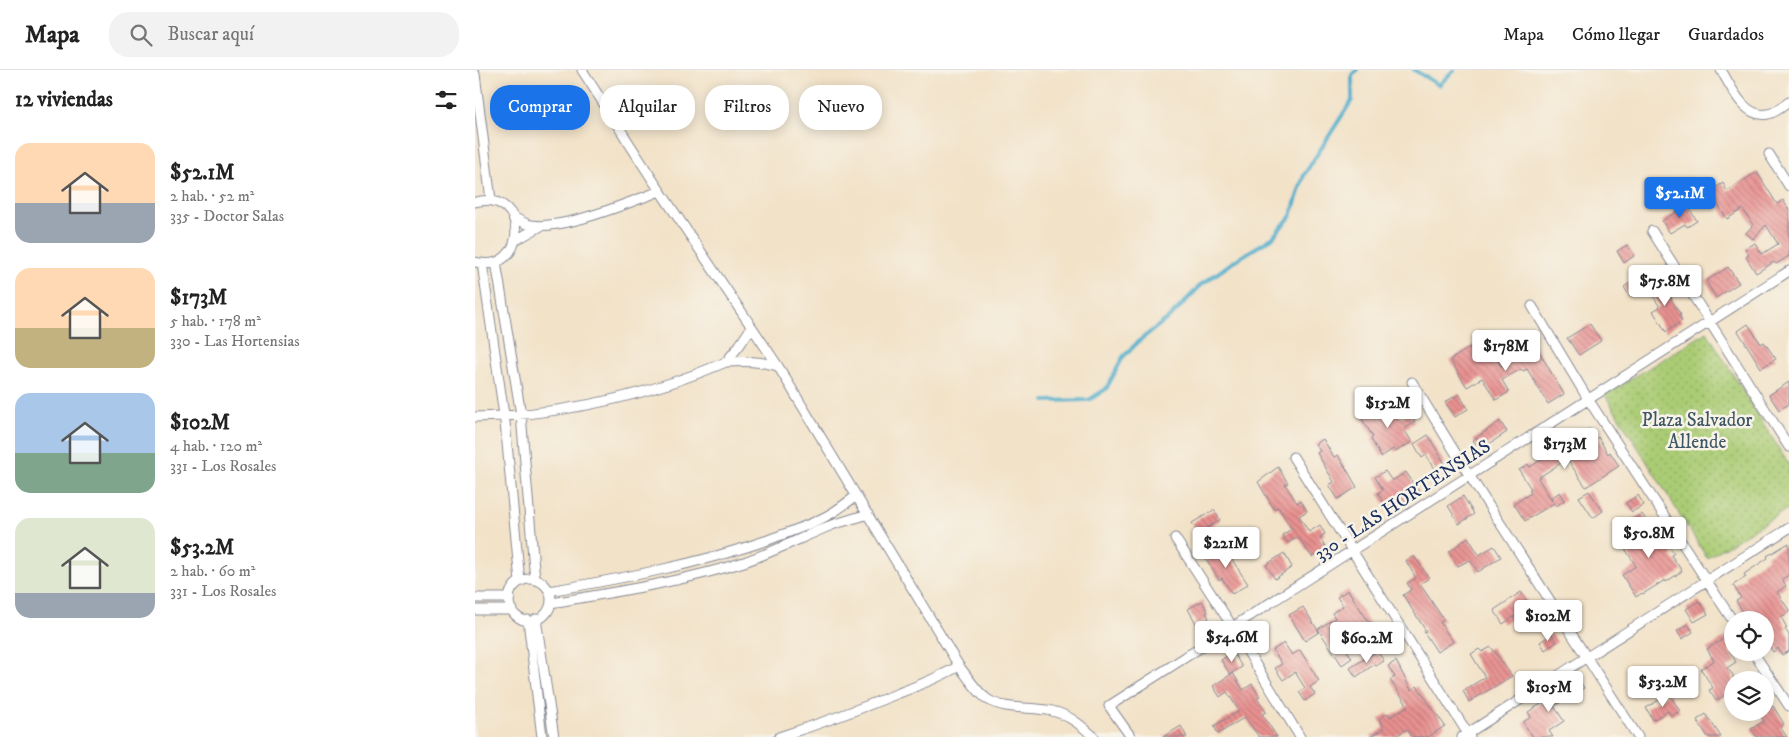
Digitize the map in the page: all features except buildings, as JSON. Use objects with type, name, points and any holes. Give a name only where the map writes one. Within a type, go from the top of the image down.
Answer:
[{"type":"street","points":[[581,70],[778,366],[959,666],[977,689],[992,702],[1006,706],[1061,714],[1076,721],[1094,737]]},
{"type":"street","points":[[1721,70],[1741,104],[1757,113],[1768,114],[1789,102]]},
{"type":"street","points":[[475,74],[491,200]]},
{"type":"street","points":[[1769,154],[1789,186]]},
{"type":"street","points":[[513,217],[528,224],[569,221],[606,211],[660,191]]},
{"type":"street","points":[[475,199],[491,200],[500,204],[508,209],[516,224],[516,240],[505,257],[496,262],[479,262],[504,416],[520,582]]},
{"type":"street","points":[[516,240],[544,224]]},
{"type":"street","points":[[1652,231],[1789,447]]},
{"type":"street","points":[[496,262],[521,415],[535,580]]},
{"type":"street","name":"330 - LAS HORTENSIAS","points":[[1131,737],[1109,706],[1789,271]]},
{"type":"street","points":[[1532,306],[1588,399],[1726,611]]},
{"type":"street","points":[[726,362],[751,328]]},
{"type":"street","points":[[475,417],[521,415],[625,397],[675,383],[726,362],[751,360],[778,366]]},
{"type":"street","points":[[1412,382],[1469,475],[1588,656],[1638,737]]},
{"type":"street","points":[[1293,457],[1467,736],[1588,656],[1789,528]]},
{"type":"street","points":[[549,591],[648,574],[708,559],[793,531],[831,514],[857,496]]},
{"type":"street","points":[[551,603],[630,590],[692,577],[788,546],[833,525],[868,514]]},
{"type":"street","points":[[1175,538],[1300,737]]},
{"type":"street","points":[[535,580],[549,591],[551,603],[546,613],[532,620],[516,615],[512,610],[509,598],[511,591],[520,582],[535,580]]},
{"type":"street","points":[[475,598],[509,598]]},
{"type":"street","points":[[475,610],[512,610]]},
{"type":"street","points":[[532,620],[542,737]]},
{"type":"street","points":[[532,620],[554,737]]},
{"type":"street","points":[[1759,661],[1789,706]]},
{"type":"street","points":[[779,737],[886,698],[943,675],[959,666]]},
{"type":"green space","name":"Plaza Salvador Allende","points":[[1707,332],[1789,465],[1789,508],[1707,558],[1605,395]]},
{"type":"waterway","points":[[1045,401],[1089,400],[1106,389],[1123,357],[1140,340],[1171,316],[1202,284],[1272,238],[1291,216],[1304,175],[1352,100],[1352,75],[1357,70]]},
{"type":"waterway","points":[[1414,70],[1439,85],[1454,70]]}]
